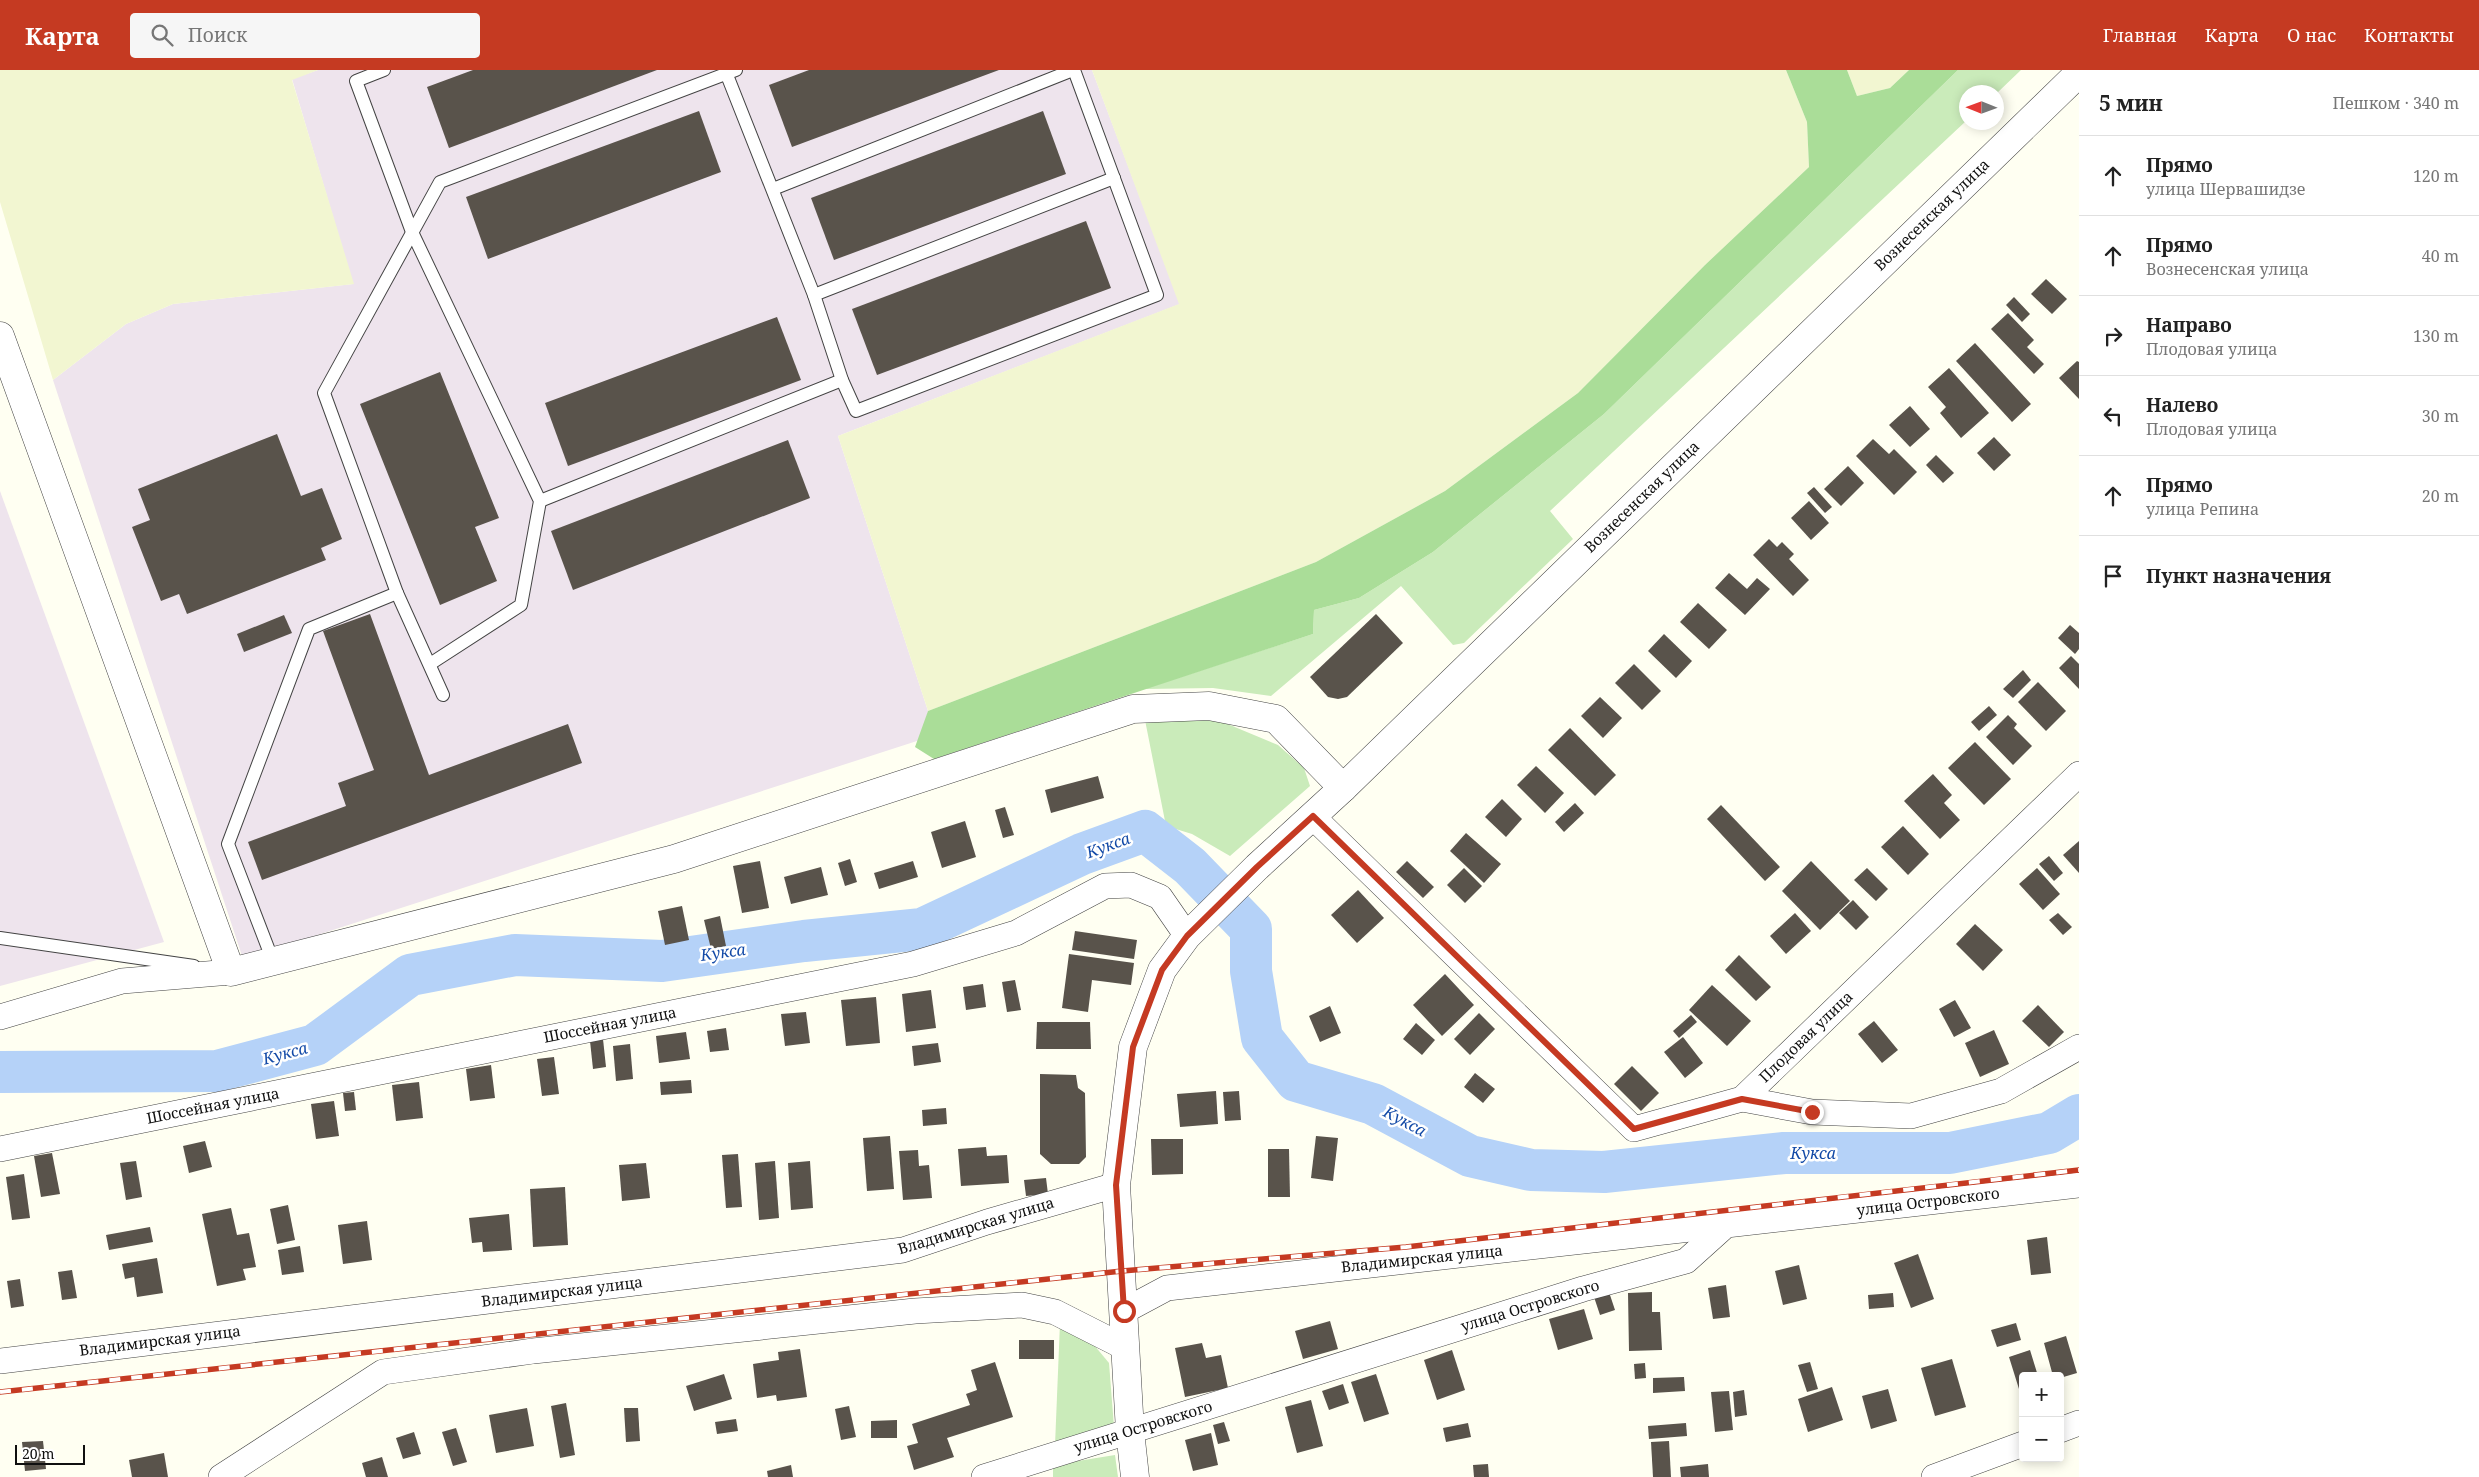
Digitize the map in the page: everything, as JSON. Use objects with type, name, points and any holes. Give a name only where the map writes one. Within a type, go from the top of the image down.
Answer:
[{"type":"street","name":"Вознесенская улица","points":[[1135,1477],[1130,1431],[1116,1185],[1133,1047],[1162,970],[1195,928],[1257,867],[1343,788],[2079,73]]},
{"type":"street","points":[[0,336],[231,972]]},
{"type":"street","points":[[0,1017],[122,981],[231,972],[674,859],[1133,709],[1209,706],[1276,719],[1343,788]]},
{"type":"street","name":"Плодовая улица","points":[[1313,816],[1634,1129],[1742,1099],[2079,774]]},
{"type":"street","name":"Шоссейная улица","points":[[0,1149],[913,964],[1016,933],[1104,886],[1131,885],[1160,897],[1195,928]]},
{"type":"street","points":[[1742,1099],[1812,1112],[1911,1116],[2002,1091],[2079,1047]]},
{"type":"street","name":"Владимирская улица","points":[[0,1361],[902,1250],[987,1222],[1116,1185]]},
{"type":"street","name":"улица Островского","points":[[984,1477],[1583,1289],[1686,1262],[1726,1225],[2079,1185]]},
{"type":"street","name":"Владимирская улица","points":[[1124,1311],[1167,1288],[1726,1225]]},
{"type":"street","points":[[221,1477],[383,1372],[533,1351],[915,1311],[1022,1305],[1054,1312],[1126,1348]]},
{"type":"street","points":[[2064,1429],[2079,1424]]},
{"type":"street","points":[[1934,1477],[2019,1445]]},
{"type":"lane","points":[[384,70],[356,81],[412,232],[540,501],[521,605],[430,664]]},
{"type":"lane","points":[[443,695],[397,593],[324,394],[440,182],[729,71],[773,189],[814,295],[842,380],[856,411],[1157,295],[1074,70],[773,189]]},
{"type":"lane","points":[[814,295],[1114,178]]},
{"type":"lane","points":[[540,501],[842,380]]},
{"type":"lane","points":[[273,961],[228,844],[309,629],[397,593]]},
{"type":"lane","points":[[0,938],[231,972]]},
{"type":"shaded area","points":[[318,70],[1092,70],[1180,304],[838,436],[928,711],[920,740],[243,959],[53,380],[126,324],[173,304],[353,284],[292,79]]},
{"type":"shaded area","points":[[0,491],[164,942],[0,986]]},
{"type":"green space","points":[[0,70],[318,70],[292,80],[354,284],[173,304],[126,324],[53,380],[0,202]]},
{"type":"green space","points":[[1092,70],[1786,70],[1807,122],[1809,167],[1705,265],[1578,393],[1445,491],[1316,562],[928,711],[838,436],[1179,304]]},
{"type":"green space","points":[[1786,70],[1847,70],[1857,96],[1890,88],[1909,70],[1958,70],[1604,414],[1433,552],[1359,598],[1314,610],[1313,634],[934,759],[915,747],[928,711],[1316,562],[1445,491],[1578,393],[1705,265],[1809,167],[1807,122]]},
{"type":"green space","points":[[1847,70],[1909,70],[1890,88],[1857,96]]},
{"type":"green space","points":[[1958,70],[2021,70],[2004,86],[1959,85],[1959,128],[1550,511],[1573,539],[1464,643],[1453,645],[1401,586],[1271,696],[1213,688],[1144,689],[1313,634],[1314,610],[1359,598],[1433,552],[1604,414]]},
{"type":"green space","points":[[1145,720],[1218,720],[1278,745],[1304,768],[1310,786],[1230,856],[1192,834],[1166,826]]},
{"type":"green space","points":[[1060,1323],[1094,1345],[1109,1363],[1114,1427],[1055,1445]]},
{"type":"green space","points":[[1115,1455],[1118,1477],[1053,1477],[1053,1465]]},
{"type":"building","points":[[473,70],[657,70],[449,148],[427,87]]},
{"type":"building","points":[[809,70],[999,70],[792,147],[769,85]]},
{"type":"building","points":[[699,111],[721,172],[488,259],[466,197]]},
{"type":"building","points":[[1043,111],[1066,174],[834,260],[811,198]]},
{"type":"building","points":[[1086,221],[1111,288],[877,375],[852,309]]},
{"type":"building","points":[[2046,279],[2067,299],[2052,314],[2031,294]]},
{"type":"building","points":[[2014,297],[2030,314],[2022,322],[2006,305]]},
{"type":"building","points":[[2008,313],[2034,340],[2027,347],[2044,364],[2034,374],[1991,329]]},
{"type":"building","points":[[777,317],[801,380],[568,466],[545,403]]},
{"type":"building","points":[[1975,343],[2031,404],[2012,422],[1956,361]]},
{"type":"building","points":[[2077,361],[2079,362],[2079,399],[2059,378]]},
{"type":"building","points":[[1949,368],[1989,413],[1961,438],[1940,413],[1946,407],[1928,387]]},
{"type":"building","points":[[440,372],[499,518],[475,527],[497,581],[440,605],[360,404]]},
{"type":"building","points":[[1910,406],[1930,429],[1910,447],[1889,425]]},
{"type":"building","points":[[277,434],[301,496],[322,488],[342,539],[321,548],[326,560],[187,614],[179,594],[161,601],[132,527],[150,520],[138,489]]},
{"type":"building","points":[[1994,437],[2011,455],[1994,471],[1977,453]]},
{"type":"building","points":[[1873,439],[1889,454],[1894,449],[1917,472],[1894,495],[1856,456]]},
{"type":"building","points":[[788,440],[810,498],[573,590],[551,531]]},
{"type":"building","points":[[1936,455],[1954,473],[1943,483],[1926,465]]},
{"type":"building","points":[[1848,466],[1864,483],[1841,506],[1824,489]]},
{"type":"building","points":[[1814,487],[1832,507],[1825,513],[1807,493]]},
{"type":"building","points":[[1809,501],[1829,523],[1811,540],[1791,518]]},
{"type":"building","points":[[1769,539],[1777,547],[1782,542],[1794,554],[1789,559],[1809,580],[1793,596],[1753,555]]},
{"type":"building","points":[[1729,573],[1747,589],[1757,578],[1770,589],[1745,615],[1715,588]]},
{"type":"building","points":[[1698,603],[1727,630],[1709,649],[1680,622]]},
{"type":"building","points":[[370,614],[429,775],[568,724],[582,763],[262,880],[248,842],[346,806],[338,783],[374,770],[323,631]]},
{"type":"building","points":[[1376,614],[1403,643],[1347,697],[1338,699],[1328,697],[1310,677]]},
{"type":"building","points":[[284,615],[292,633],[244,652],[237,634]]},
{"type":"building","points":[[2070,625],[2079,633],[2079,649],[2075,654],[2058,638]]},
{"type":"building","points":[[1664,634],[1692,661],[1676,678],[1648,651]]},
{"type":"building","points":[[2071,656],[2079,664],[2079,689],[2059,668]]},
{"type":"building","points":[[1634,664],[1661,691],[1642,710],[1615,683]]},
{"type":"building","points":[[2023,670],[2031,680],[2013,698],[2003,689]]},
{"type":"building","points":[[2038,682],[2066,711],[2046,731],[2018,702]]},
{"type":"building","points":[[1600,697],[1622,718],[1603,738],[1581,716]]},
{"type":"building","points":[[1989,706],[1997,715],[1979,731],[1971,722]]},
{"type":"building","points":[[2008,715],[2017,724],[2014,728],[2032,746],[2013,765],[1986,737]]},
{"type":"building","points":[[1570,728],[1616,775],[1595,796],[1548,750]]},
{"type":"building","points":[[1975,742],[2011,779],[1984,805],[1948,768]]},
{"type":"building","points":[[1536,766],[1564,793],[1545,813],[1517,785]]},
{"type":"building","points":[[1933,774],[1952,795],[1944,803],[1960,820],[1940,839],[1904,801]]},
{"type":"building","points":[[1098,776],[1104,798],[1051,813],[1045,790]]},
{"type":"building","points":[[1502,799],[1522,819],[1506,837],[1485,817]]},
{"type":"building","points":[[1575,803],[1584,813],[1564,832],[1555,822]]},
{"type":"building","points":[[1721,805],[1780,867],[1765,881],[1707,819]]},
{"type":"building","points":[[1005,807],[1014,835],[1003,838],[995,810]]},
{"type":"building","points":[[965,821],[976,857],[942,868],[931,832]]},
{"type":"building","points":[[1903,826],[1929,854],[1908,875],[1881,847]]},
{"type":"building","points":[[1466,833],[1501,864],[1484,883],[1450,851]]},
{"type":"building","points":[[2079,841],[2079,873],[2063,855]]},
{"type":"building","points":[[2049,856],[2063,873],[2054,881],[2039,864]]},
{"type":"building","points":[[850,859],[857,882],[845,886],[838,863]]},
{"type":"building","points":[[760,861],[769,908],[742,913],[733,866]]},
{"type":"building","points":[[913,861],[918,877],[879,889],[874,873]]},
{"type":"building","points":[[1407,861],[1434,887],[1423,898],[1396,872]]},
{"type":"building","points":[[1811,861],[1850,901],[1820,930],[1782,891]]},
{"type":"building","points":[[821,867],[828,895],[791,904],[784,877]]},
{"type":"building","points":[[1464,868],[1482,886],[1465,903],[1447,885]]},
{"type":"building","points":[[1867,868],[1888,889],[1876,901],[1854,880]]},
{"type":"building","points":[[2037,868],[2060,894],[2043,910],[2019,884]]},
{"type":"building","points":[[1358,890],[1384,918],[1357,943],[1331,915]]},
{"type":"building","points":[[1853,900],[1869,917],[1856,930],[1839,913]]},
{"type":"building","points":[[682,906],[689,940],[665,945],[658,911]]},
{"type":"building","points":[[1795,913],[1811,931],[1786,954],[1770,936]]},
{"type":"building","points":[[2058,913],[2072,927],[2063,935],[2049,920]]},
{"type":"building","points":[[720,916],[726,946],[711,949],[704,920]]},
{"type":"building","points":[[1975,924],[2003,950],[1983,971],[1956,944]]},
{"type":"building","points":[[1075,931],[1137,940],[1134,959],[1072,950]]},
{"type":"building","points":[[1069,954],[1134,963],[1131,985],[1092,980],[1088,1012],[1062,1008]]},
{"type":"building","points":[[1739,955],[1771,987],[1756,1001],[1725,970]]},
{"type":"building","points":[[1445,974],[1474,1005],[1442,1036],[1413,1005]]},
{"type":"building","points":[[1015,980],[1021,1010],[1007,1012],[1002,982]]},
{"type":"building","points":[[983,984],[986,1007],[966,1010],[963,987]]},
{"type":"building","points":[[1712,985],[1751,1021],[1727,1046],[1689,1010]]},
{"type":"building","points":[[931,990],[936,1028],[906,1032],[902,994]]},
{"type":"building","points":[[876,997],[880,1043],[846,1046],[841,1000]]},
{"type":"building","points":[[1955,1000],[1971,1028],[1954,1037],[1939,1009]]},
{"type":"building","points":[[2038,1005],[2064,1032],[2049,1047],[2022,1021]]},
{"type":"building","points":[[1330,1006],[1341,1033],[1320,1042],[1309,1016]]},
{"type":"building","points":[[806,1012],[810,1043],[785,1046],[781,1014]]},
{"type":"building","points":[[1479,1013],[1495,1029],[1470,1055],[1454,1039]]},
{"type":"building","points":[[1691,1015],[1697,1022],[1679,1038],[1673,1031]]},
{"type":"building","points":[[1874,1021],[1898,1050],[1882,1063],[1858,1034]]},
{"type":"building","points":[[1037,1022],[1090,1022],[1091,1049],[1036,1049]]},
{"type":"building","points":[[1416,1023],[1435,1040],[1422,1055],[1403,1039]]},
{"type":"building","points":[[726,1028],[729,1050],[710,1052],[707,1031]]},
{"type":"building","points":[[1994,1030],[2009,1064],[1980,1077],[1965,1043]]},
{"type":"building","points":[[686,1032],[690,1059],[659,1063],[656,1036]]},
{"type":"building","points":[[1683,1037],[1703,1063],[1685,1078],[1664,1052]]},
{"type":"building","points":[[603,1039],[606,1067],[593,1069],[590,1041]]},
{"type":"building","points":[[938,1043],[941,1062],[914,1066],[912,1046]]},
{"type":"building","points":[[630,1044],[633,1079],[616,1081],[613,1046]]},
{"type":"building","points":[[554,1057],[559,1094],[542,1096],[537,1059]]},
{"type":"building","points":[[491,1065],[495,1098],[470,1101],[466,1069]]},
{"type":"building","points":[[1632,1066],[1659,1093],[1641,1111],[1614,1084]]},
{"type":"building","points":[[1475,1073],[1495,1089],[1483,1103],[1464,1087]]},
{"type":"building","points":[[1040,1074],[1076,1075],[1078,1088],[1085,1093],[1086,1157],[1079,1164],[1051,1164],[1040,1154]]},
{"type":"building","points":[[691,1080],[692,1093],[661,1095],[660,1082]]},
{"type":"building","points":[[419,1082],[423,1118],[396,1121],[392,1085]]},
{"type":"building","points":[[1216,1091],[1218,1124],[1180,1127],[1177,1094]]},
{"type":"building","points":[[1239,1091],[1241,1120],[1225,1121],[1223,1092]]},
{"type":"building","points":[[354,1092],[356,1110],[345,1111],[343,1093]]},
{"type":"building","points":[[334,1101],[339,1136],[316,1139],[311,1104]]},
{"type":"building","points":[[946,1108],[947,1124],[923,1126],[922,1110]]},
{"type":"building","points":[[890,1136],[894,1189],[867,1191],[863,1138]]},
{"type":"building","points":[[1316,1136],[1338,1138],[1333,1181],[1311,1178]]},
{"type":"building","points":[[1151,1139],[1183,1139],[1183,1174],[1152,1175]]},
{"type":"building","points":[[205,1141],[212,1167],[189,1173],[183,1146]]},
{"type":"building","points":[[986,1147],[987,1156],[1007,1155],[1009,1183],[961,1186],[958,1149]]},
{"type":"building","points":[[1268,1149],[1289,1149],[1290,1197],[1268,1197]]},
{"type":"building","points":[[918,1150],[919,1166],[929,1165],[932,1198],[903,1200],[899,1151]]},
{"type":"building","points":[[52,1153],[60,1194],[41,1197],[34,1156]]},
{"type":"building","points":[[738,1154],[742,1207],[726,1208],[722,1155]]},
{"type":"building","points":[[136,1161],[142,1197],[126,1200],[120,1163]]},
{"type":"building","points":[[775,1161],[779,1218],[759,1220],[755,1163]]},
{"type":"building","points":[[810,1161],[813,1208],[791,1210],[788,1163]]},
{"type":"building","points":[[646,1163],[650,1198],[622,1201],[619,1165]]},
{"type":"building","points":[[24,1174],[30,1218],[12,1220],[6,1177]]},
{"type":"building","points":[[1046,1178],[1048,1194],[1026,1196],[1024,1180]]},
{"type":"building","points":[[565,1187],[568,1245],[533,1247],[530,1189]]},
{"type":"building","points":[[288,1205],[295,1240],[277,1244],[270,1209]]},
{"type":"building","points":[[231,1208],[237,1235],[249,1233],[256,1267],[243,1269],[246,1280],[217,1286],[202,1214]]},
{"type":"building","points":[[509,1214],[512,1250],[483,1252],[482,1242],[472,1243],[469,1218]]},
{"type":"building","points":[[367,1221],[372,1260],[343,1264],[338,1225]]},
{"type":"building","points":[[150,1227],[153,1242],[109,1250],[106,1235]]},
{"type":"building","points":[[2047,1237],[2051,1273],[2031,1275],[2027,1240]]},
{"type":"building","points":[[300,1246],[304,1272],[282,1275],[278,1250]]},
{"type":"building","points":[[1918,1254],[1934,1299],[1911,1308],[1894,1263]]},
{"type":"building","points":[[157,1258],[163,1293],[137,1297],[134,1277],[125,1279],[122,1264]]},
{"type":"building","points":[[1799,1265],[1807,1299],[1783,1305],[1775,1271]]},
{"type":"building","points":[[72,1270],[77,1298],[62,1300],[58,1272]]},
{"type":"building","points":[[20,1279],[24,1306],[11,1308],[7,1281]]},
{"type":"building","points":[[1726,1285],[1730,1317],[1713,1319],[1708,1288]]},
{"type":"building","points":[[1608,1289],[1615,1310],[1600,1315],[1593,1294]]},
{"type":"building","points":[[1652,1292],[1652,1312],[1660,1312],[1662,1350],[1629,1351],[1628,1293]]},
{"type":"building","points":[[1893,1293],[1894,1307],[1869,1309],[1868,1295]]},
{"type":"building","points":[[1584,1309],[1593,1339],[1558,1350],[1549,1319]]},
{"type":"building","points":[[1330,1321],[1338,1349],[1303,1359],[1295,1331]]},
{"type":"building","points":[[2016,1323],[2021,1340],[1997,1347],[1991,1330]]},
{"type":"building","points":[[2066,1336],[2077,1373],[2064,1377],[2064,1372],[2052,1372],[2044,1343]]},
{"type":"building","points":[[1019,1340],[1054,1340],[1054,1359],[1019,1359]]},
{"type":"building","points":[[1202,1343],[1206,1358],[1221,1355],[1228,1388],[1185,1397],[1175,1348]]},
{"type":"building","points":[[800,1349],[807,1397],[777,1401],[776,1395],[757,1398],[753,1364],[779,1360],[778,1352]]},
{"type":"building","points":[[1452,1350],[1465,1390],[1437,1400],[1424,1360]]},
{"type":"building","points":[[2030,1350],[2037,1372],[2019,1372],[2019,1389],[2009,1357]]},
{"type":"building","points":[[1952,1359],[1966,1407],[1935,1416],[1921,1368]]},
{"type":"building","points":[[995,1362],[1013,1417],[947,1438],[954,1457],[914,1470],[907,1446],[918,1443],[912,1424],[970,1405],[966,1394],[977,1390],[971,1370]]},
{"type":"building","points":[[1810,1362],[1818,1389],[1807,1392],[1798,1365]]},
{"type":"building","points":[[1645,1363],[1646,1378],[1635,1379],[1634,1364]]},
{"type":"building","points":[[724,1374],[732,1399],[694,1411],[686,1386]]},
{"type":"building","points":[[1376,1374],[1389,1414],[1364,1422],[1351,1382]]},
{"type":"building","points":[[1684,1377],[1685,1391],[1653,1393],[1653,1378]]},
{"type":"building","points":[[1343,1384],[1349,1403],[1329,1410],[1322,1391]]},
{"type":"building","points":[[1832,1387],[1843,1420],[1808,1432],[1798,1399]]},
{"type":"building","points":[[1888,1389],[1897,1421],[1871,1429],[1862,1396]]},
{"type":"building","points":[[1744,1390],[1747,1415],[1735,1417],[1733,1392]]},
{"type":"building","points":[[1729,1391],[1733,1430],[1715,1432],[1711,1392]]},
{"type":"building","points":[[1311,1400],[1323,1446],[1297,1453],[1285,1407]]},
{"type":"building","points":[[566,1403],[575,1455],[560,1458],[551,1406]]},
{"type":"building","points":[[849,1406],[856,1437],[841,1440],[835,1409]]},
{"type":"building","points":[[527,1408],[534,1446],[496,1453],[489,1415]]},
{"type":"building","points":[[624,1408],[638,1408],[640,1441],[626,1442]]},
{"type":"building","points":[[736,1419],[738,1431],[717,1434],[715,1422]]},
{"type":"building","points":[[897,1420],[897,1438],[871,1438],[871,1421]]},
{"type":"building","points":[[1224,1422],[1230,1441],[1218,1444],[1213,1425]]},
{"type":"building","points":[[1468,1423],[1471,1437],[1446,1442],[1443,1428]]},
{"type":"building","points":[[1686,1423],[1687,1436],[1649,1439],[1648,1426]]},
{"type":"building","points":[[456,1428],[467,1462],[453,1466],[442,1432]]},
{"type":"building","points":[[414,1432],[421,1454],[403,1459],[396,1438]]},
{"type":"building","points":[[1211,1433],[1218,1465],[1193,1471],[1185,1440]]},
{"type":"building","points":[[43,1441],[46,1469],[25,1471],[22,1442]]},
{"type":"building","points":[[1669,1441],[1671,1477],[1653,1477],[1651,1442]]},
{"type":"building","points":[[164,1453],[168,1477],[132,1477],[129,1460]]},
{"type":"building","points":[[382,1457],[388,1477],[366,1477],[362,1463]]},
{"type":"building","points":[[1488,1464],[1489,1477],[1474,1477],[1473,1465]]},
{"type":"building","points":[[1708,1464],[1709,1477],[1681,1477],[1680,1467]]},
{"type":"building","points":[[791,1465],[793,1477],[768,1477],[767,1471]]},
{"type":"waterway","name":"Кукса","points":[[0,1072],[217,1071],[315,1045],[410,975],[515,955],[662,961],[804,941],[922,929],[1082,854],[1145,831],[1190,866],[1251,929],[1251,971],[1262,1038],[1296,1081],[1373,1104],[1470,1156],[1531,1170],[1604,1172],[1784,1153],[1950,1153],[2049,1133],[2079,1115]]},
{"type":"railway","points":[[0,1392],[1122,1271],[1406,1247],[2079,1170]]},
{"type":"route","points":[[1124,1311],[1116,1185],[1133,1047],[1162,970],[1187,936],[1257,867],[1313,816],[1634,1129],[1742,1099],[1812,1112]]}]
